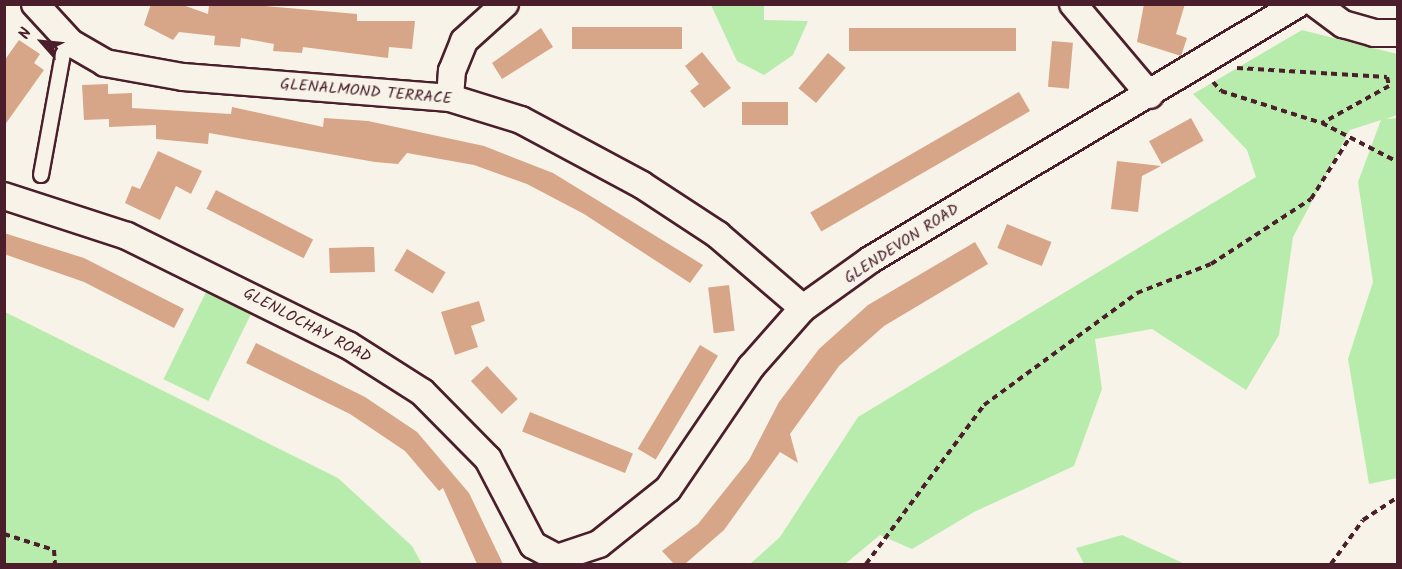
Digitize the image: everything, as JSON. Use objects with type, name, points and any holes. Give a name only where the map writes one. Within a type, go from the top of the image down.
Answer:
[{"type":"street","name":"GLENALMOND TERRACE","points":[[34,4],[71,43],[105,63],[144,72],[450,98],[520,120],[642,185],[718,235],[803,308]]},
{"type":"street","points":[[450,98],[452,71],[464,41],[505,4]]},
{"type":"street","points":[[1073,4],[1150,95]]},
{"type":"street","name":"GLENDEVON ROAD","points":[[570,560],[599,544],[668,489],[751,367],[803,308],[870,260],[1150,95],[1206,72],[1297,4]]},
{"type":"street","points":[[1316,4],[1343,24],[1374,33],[1398,33]]},
{"type":"street","name":"GLENLOCHAY ROAD","points":[[4,196],[127,236],[348,345],[452,417],[497,473],[533,545],[557,558],[570,560]]},
{"type":"lane","points":[[41,175],[63,54],[71,43]]},
{"type":"path","points":[[1206,72],[1388,77],[1389,86],[1322,123]]},
{"type":"path","points":[[1206,72],[1221,91],[1322,123],[1398,162]]},
{"type":"path","points":[[866,564],[984,405],[1137,293],[1211,264],[1311,200],[1350,137]]},
{"type":"path","points":[[1331,564],[1363,520],[1398,497]]},
{"type":"path","points":[[4,534],[54,550],[55,564]]},
{"type":"green space","points":[[711,5],[764,5],[764,20],[808,21],[793,55],[764,75],[737,61]]},
{"type":"green space","points":[[1302,30],[1397,54],[1397,115],[1386,119],[1397,118],[1397,478],[1369,484],[1348,359],[1373,282],[1358,182],[1381,120],[1350,130],[1293,237],[1279,335],[1246,390],[1152,329],[1095,339],[1102,389],[1074,466],[974,512],[912,549],[880,535],[845,564],[750,564],[780,537],[858,417],[1256,177],[1247,150],[1193,94]]},
{"type":"green space","points":[[206,292],[251,314],[208,401],[163,379]]},
{"type":"green space","points":[[5,312],[338,478],[412,546],[422,564],[5,564]]},
{"type":"green space","points":[[1122,535],[1185,564],[1084,564],[1076,548]]},
{"type":"building","points":[[151,4],[180,4],[208,14],[209,5],[265,6],[357,14],[357,21],[415,21],[412,49],[389,47],[388,58],[303,47],[302,53],[273,51],[274,44],[241,38],[240,47],[214,45],[215,36],[179,32],[173,40],[144,25]]},
{"type":"building","points":[[1144,4],[1185,4],[1176,34],[1187,38],[1181,56],[1137,42]]},
{"type":"building","points":[[572,27],[682,27],[682,49],[572,49]]},
{"type":"building","points":[[541,28],[553,47],[502,79],[492,63]]},
{"type":"building","points":[[849,28],[1016,28],[1016,51],[849,51]]},
{"type":"building","points":[[19,40],[40,54],[34,63],[44,70],[4,126],[4,61]]},
{"type":"building","points":[[1052,41],[1073,43],[1069,89],[1048,87]]},
{"type":"building","points":[[702,52],[731,88],[704,108],[690,91],[699,84],[685,66]]},
{"type":"building","points":[[828,53],[846,68],[816,103],[798,88]]},
{"type":"building","points":[[108,84],[108,94],[132,93],[132,108],[231,114],[232,107],[323,127],[324,118],[368,121],[484,146],[553,173],[703,265],[690,283],[584,214],[527,184],[474,165],[407,153],[398,164],[375,162],[209,133],[208,144],[156,139],[156,125],[109,127],[109,119],[84,120],[82,85]]},
{"type":"building","points":[[1019,92],[1030,111],[821,232],[810,212]]},
{"type":"building","points":[[742,102],[788,102],[788,125],[742,125]]},
{"type":"building","points":[[1191,118],[1204,141],[1162,164],[1149,141]]},
{"type":"building","points":[[158,151],[202,171],[191,194],[176,186],[160,220],[125,203],[132,186],[140,189]]},
{"type":"building","points":[[1117,161],[1161,166],[1142,176],[1138,212],[1111,209]]},
{"type":"building","points":[[216,190],[313,239],[304,258],[206,209]]},
{"type":"building","points":[[1007,224],[1052,242],[1042,266],[997,248]]},
{"type":"building","points":[[4,233],[84,258],[184,309],[174,328],[84,282],[4,254]]},
{"type":"building","points":[[975,242],[988,264],[884,326],[839,366],[790,434],[798,463],[780,452],[724,530],[685,564],[674,564],[662,551],[698,524],[749,460],[779,402],[819,349],[868,305]]},
{"type":"building","points":[[374,247],[375,272],[330,273],[329,248]]},
{"type":"building","points":[[407,249],[446,272],[433,294],[394,270]]},
{"type":"building","points":[[729,285],[735,331],[714,333],[708,288]]},
{"type":"building","points":[[479,301],[485,321],[471,326],[478,347],[455,355],[441,312]]},
{"type":"building","points":[[256,343],[365,397],[417,432],[469,493],[503,564],[477,564],[443,488],[439,491],[405,451],[350,414],[246,363]]},
{"type":"building","points":[[700,345],[718,356],[656,460],[638,449]]},
{"type":"building","points":[[487,366],[518,399],[502,414],[471,381]]},
{"type":"building","points":[[530,412],[633,454],[625,473],[522,431]]}]
